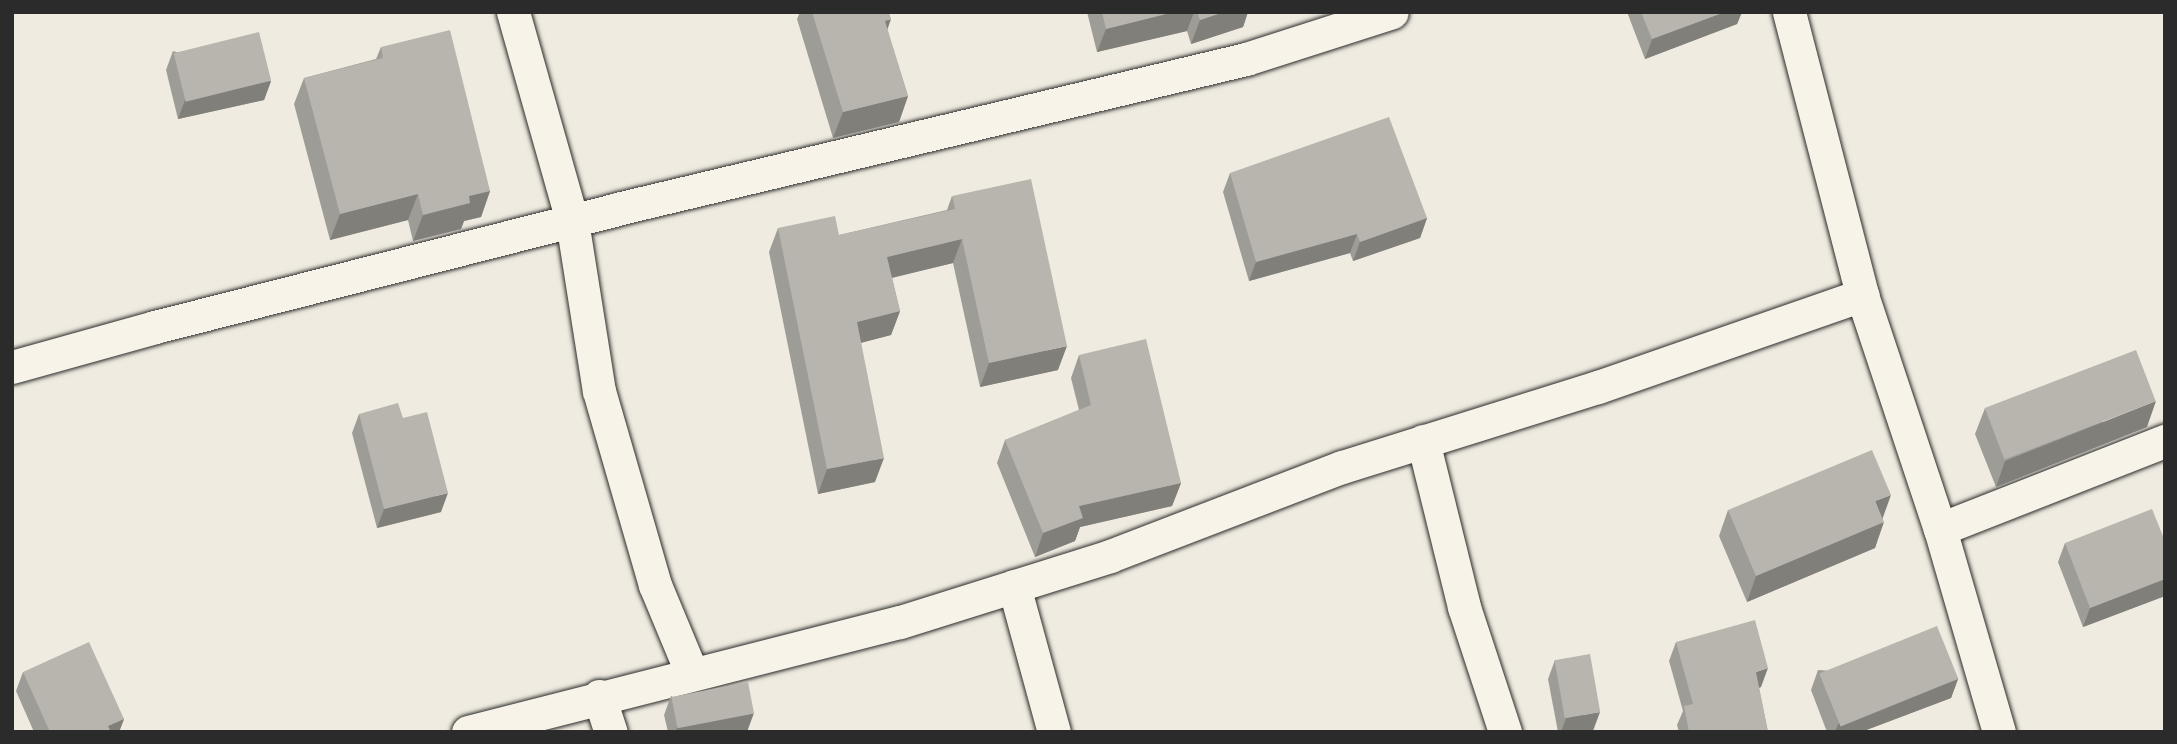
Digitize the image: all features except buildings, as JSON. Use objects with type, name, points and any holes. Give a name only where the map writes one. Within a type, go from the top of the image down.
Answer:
[{"type":"street","points":[[513,12],[572,221],[599,391],[655,586],[692,674]]},
{"type":"street","points":[[12,367],[168,324],[572,221],[1246,59],[1392,12]]},
{"type":"street","points":[[1788,12],[1862,295],[1940,528],[1999,732]]},
{"type":"street","points":[[468,732],[599,696],[900,622],[1110,556],[1342,467],[1598,387],[1862,295]]},
{"type":"street","points":[[1423,441],[1464,607],[1506,732]]},
{"type":"street","points":[[1940,528],[2165,441]]},
{"type":"street","points":[[1014,586],[1054,732]]},
{"type":"street","points":[[599,696],[611,732]]}]
